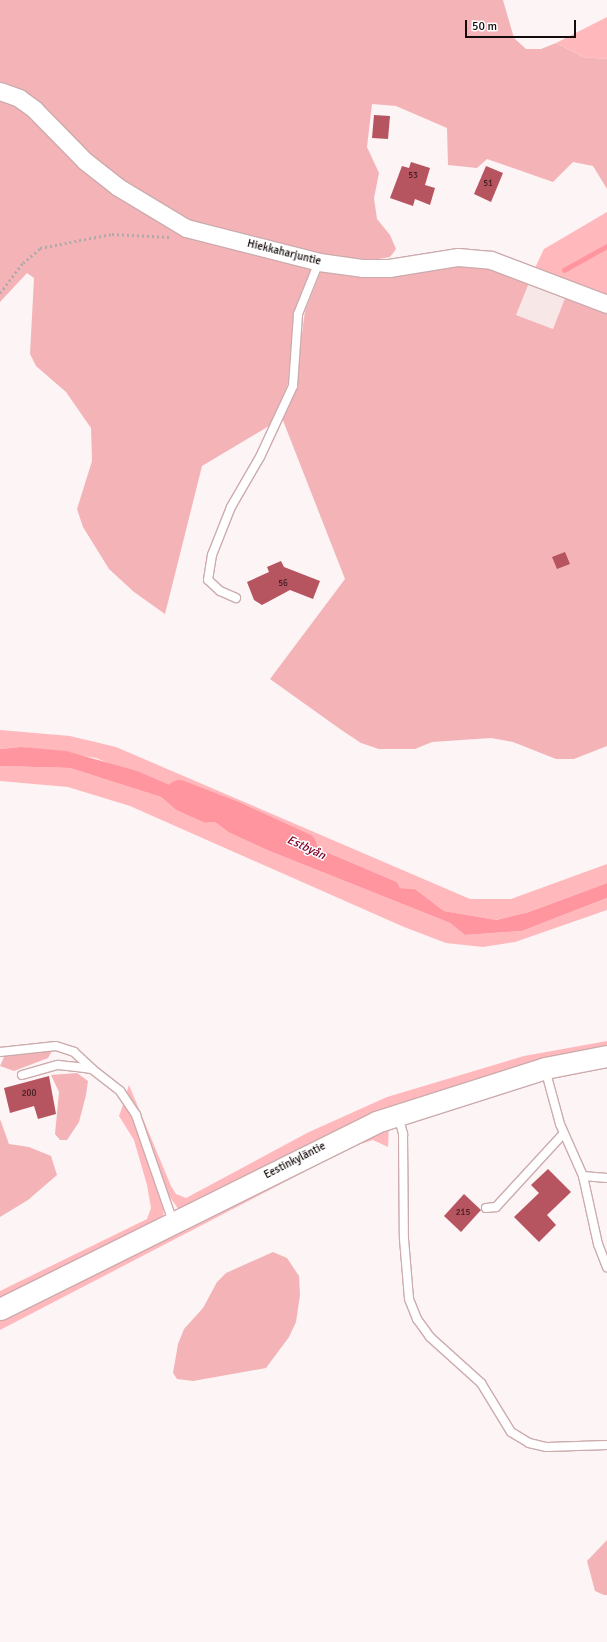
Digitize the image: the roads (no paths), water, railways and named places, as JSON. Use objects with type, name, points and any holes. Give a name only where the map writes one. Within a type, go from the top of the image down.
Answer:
[{"type":"street","name":"Hiekkaharjuntie","points":[[0,91],[19,98],[34,109],[85,161],[118,187],[186,228],[319,262],[389,268],[458,257],[491,260],[607,304]]},
{"type":"street","name":"Eestinkyläntie","points":[[0,1309],[323,1147],[398,1113],[545,1068],[607,1056]]},
{"type":"lane","points":[[236,598],[220,591],[208,580],[212,555],[231,507],[260,457],[293,386],[298,314],[319,262]]},
{"type":"lane","points":[[0,1052],[56,1046],[74,1052],[92,1069],[120,1091],[136,1115],[173,1222]]},
{"type":"lane","points":[[22,1075],[58,1065],[92,1069]]},
{"type":"lane","points":[[545,1068],[564,1133],[583,1176],[598,1244],[607,1267]]},
{"type":"lane","points":[[398,1113],[403,1134],[404,1239],[409,1299],[417,1320],[430,1337],[481,1383],[511,1432],[529,1443],[547,1447],[606,1445]]},
{"type":"lane","points":[[486,1208],[496,1206],[564,1133]]},
{"type":"lane","points":[[583,1176],[607,1178]]},
{"type":"water","points":[[21,747],[66,751],[137,771],[186,792],[240,823],[284,834],[397,882],[400,888],[415,889],[444,911],[496,920],[529,912],[607,883],[607,898],[522,931],[465,935],[450,923],[267,850],[228,832],[215,822],[205,823],[176,810],[161,797],[70,768],[0,766],[0,749]]},
{"type":"waterway","points":[[564,270],[607,246]]},
{"type":"waterway","name":"Estbyån","points":[[179,793],[233,814],[303,846]]}]
